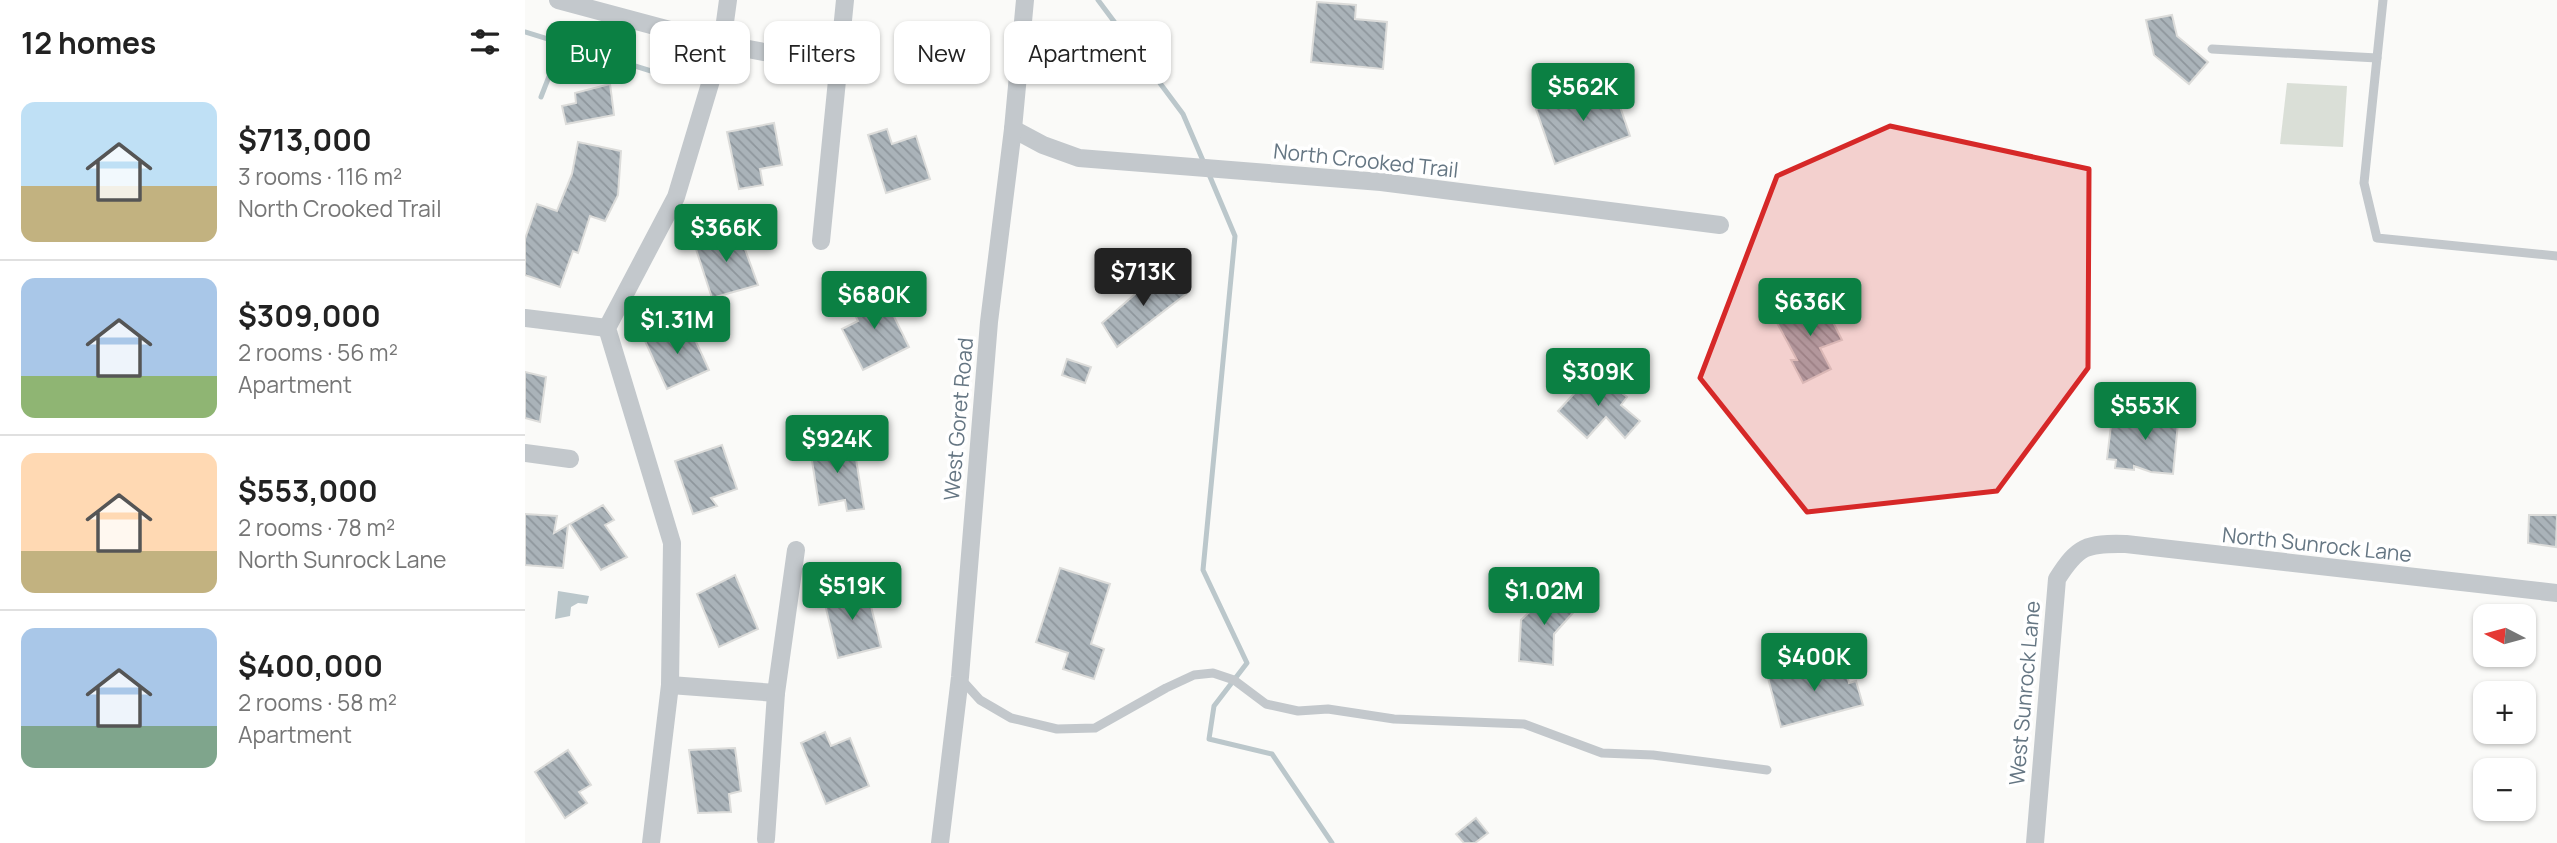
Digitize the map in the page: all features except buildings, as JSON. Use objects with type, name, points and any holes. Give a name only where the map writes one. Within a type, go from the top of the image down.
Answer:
[{"type":"street","points":[[558,0],[650,25]]},
{"type":"street","points":[[725,21],[727,0]]},
{"type":"street","points":[[842,21],[845,0]]},
{"type":"street","name":"West Goret Road","points":[[940,843],[960,677],[989,322],[1013,129],[1025,0]]},
{"type":"street","points":[[651,843],[670,685],[672,543],[607,328],[676,197],[710,84]]},
{"type":"street","points":[[821,241],[835,84]]},
{"type":"street","name":"North Crooked Trail","points":[[1013,129],[1043,145],[1079,159],[1381,182],[1720,225]]},
{"type":"street","points":[[525,318],[607,328]]},
{"type":"street","points":[[525,453],[570,459]]},
{"type":"street","name":"North Sunrock Lane","points":[[2074,552],[2098,543],[2126,544],[2557,592]]},
{"type":"street","points":[[766,839],[776,693],[796,550]]},
{"type":"street","name":"West Sunrock Lane","points":[[2035,843],[2057,579],[2074,552]]},
{"type":"street","points":[[670,685],[776,693]]},
{"type":"lane","points":[[2382,0],[2364,183],[2377,238],[2557,256]]},
{"type":"lane","points":[[2212,49],[2377,58]]},
{"type":"lane","points":[[960,677],[980,700],[1011,718],[1057,729],[1095,728],[1166,688],[1194,675],[1213,673],[1234,681],[1266,704],[1298,711],[1328,709],[1394,719],[1524,724],[1602,753],[1653,755],[1767,770]]},
{"type":"highlighted area","points":[[1890,126],[2089,169],[2088,368],[1997,491],[1807,512],[1700,378],[1777,176]]},
{"type":"shaded area","points":[[2287,83],[2347,86],[2343,147],[2280,144]]},
{"type":"shaded area","points":[[558,591],[589,596],[587,604],[578,603],[571,607],[570,616],[555,619]]},
{"type":"waterway","points":[[1098,0],[1183,114],[1204,163]]},
{"type":"waterway","points":[[525,32],[650,71]]},
{"type":"waterway","points":[[541,97],[546,84]]},
{"type":"waterway","points":[[1208,172],[1235,236],[1203,570],[1247,663],[1214,706],[1209,739],[1272,754],[1332,843]]}]
